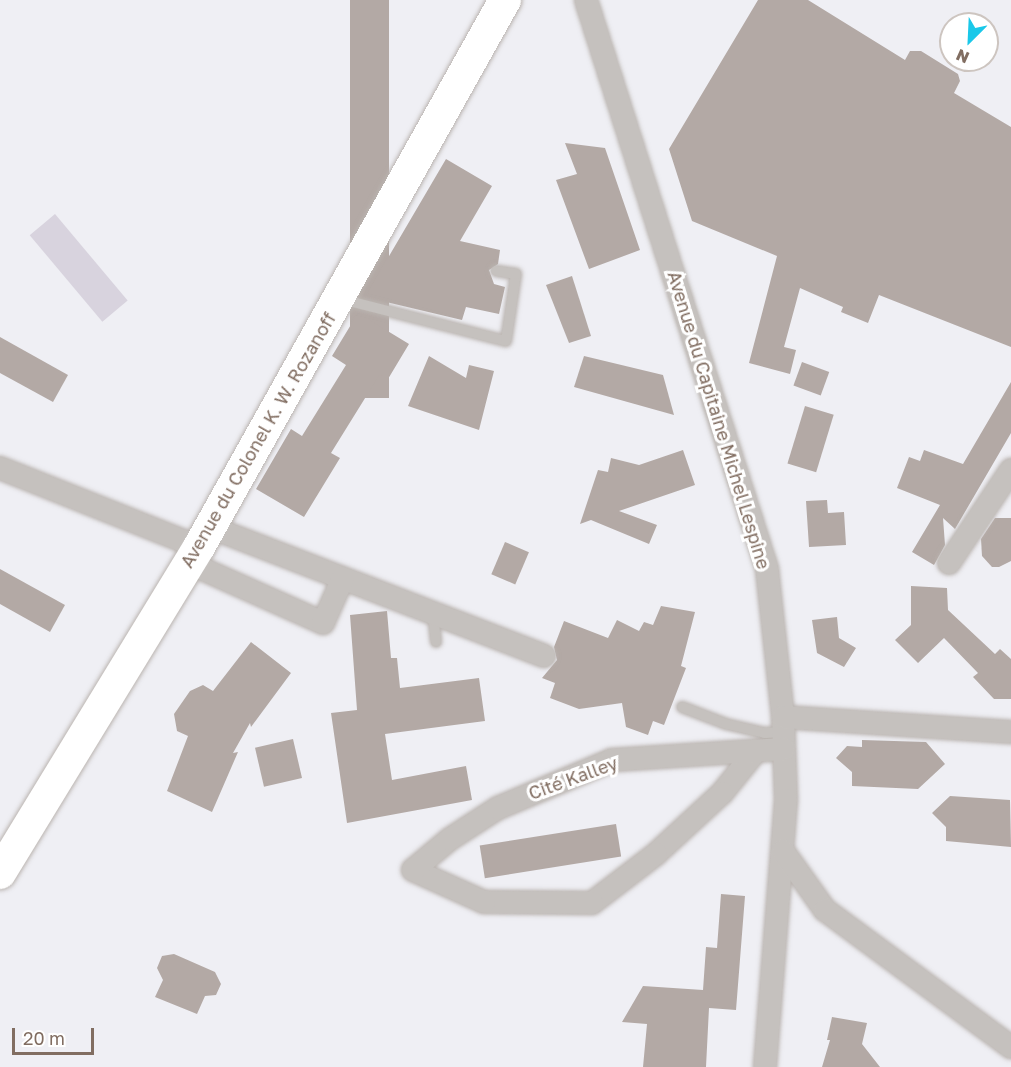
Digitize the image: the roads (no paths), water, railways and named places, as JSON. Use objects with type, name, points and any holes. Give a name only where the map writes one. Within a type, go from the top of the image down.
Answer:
[{"type":"street","name":"Avenue du Colonel K. W. Rozanoff","points":[[0,873],[200,545],[505,0]]},
{"type":"street","name":"Avenue du Capitaine Michel Lespine","points":[[586,0],[767,569],[783,733],[786,800],[765,1067]]},
{"type":"street","points":[[0,468],[200,545],[343,578],[544,656]]},
{"type":"street","points":[[949,563],[1011,470]]},
{"type":"street","points":[[200,545],[323,623],[343,578]]},
{"type":"street","name":"Cité Kalley","points":[[755,752],[612,760],[498,808],[450,838],[413,870],[484,902],[592,903],[656,854],[722,793],[755,752],[783,733],[1011,732]]},
{"type":"street","points":[[783,851],[825,910],[1011,1047]]},
{"type":"lane","points":[[338,299],[506,341],[516,274],[496,271]]},
{"type":"lane","points":[[433,613],[436,642]]},
{"type":"lane","points":[[682,707],[726,724],[765,733],[783,733]]}]
